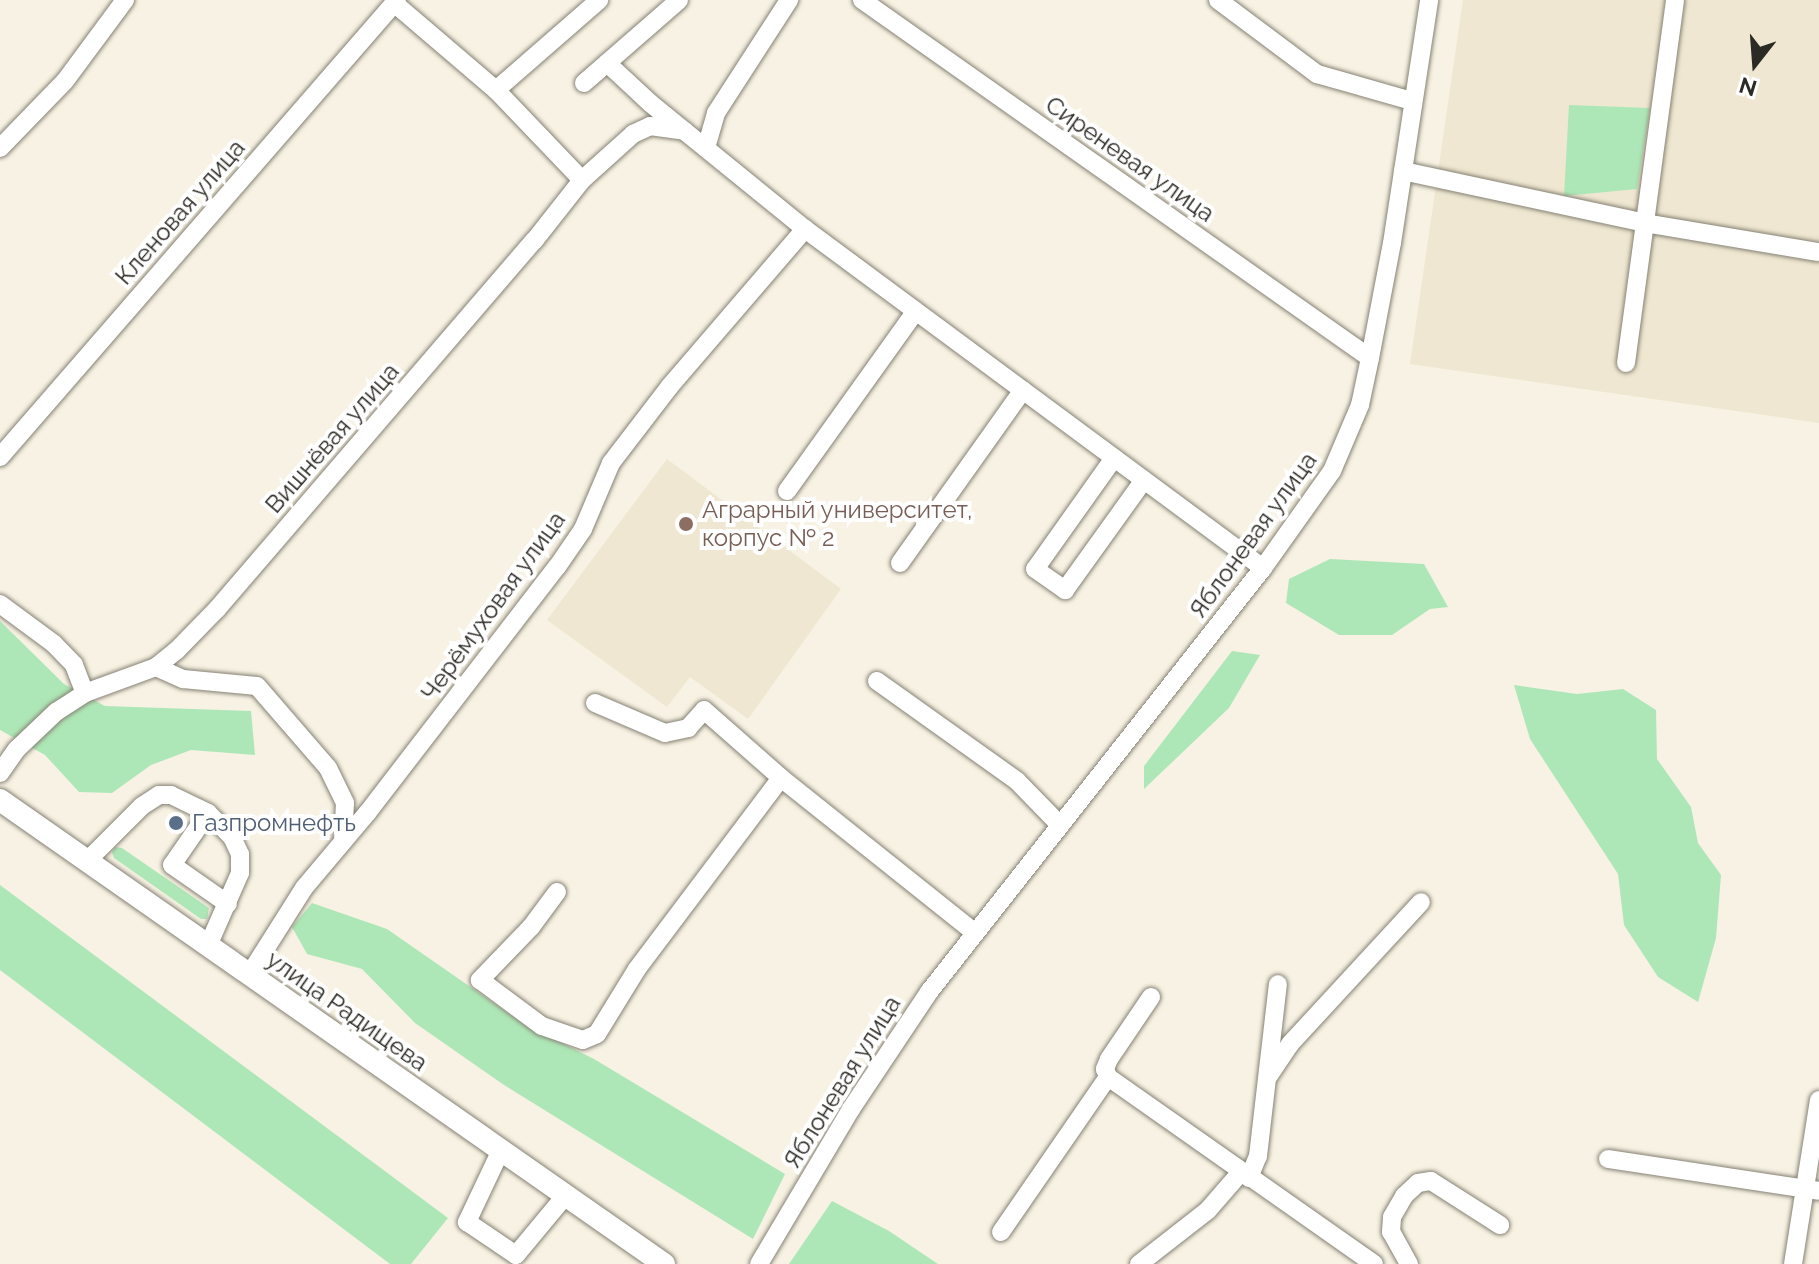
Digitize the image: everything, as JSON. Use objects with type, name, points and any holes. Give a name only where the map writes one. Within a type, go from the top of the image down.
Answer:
[{"type":"main road","name":"улица Радищева","points":[[0,800],[664,1264]]},
{"type":"street","points":[[0,148],[65,81],[125,0]]},
{"type":"street","points":[[496,90],[599,0]]},
{"type":"street","points":[[584,83],[679,0]]},
{"type":"street","points":[[706,148],[716,113],[789,0]]},
{"type":"street","name":"Сиреневая улица","points":[[862,0],[1370,358]]},
{"type":"street","points":[[1218,0],[1317,74],[1412,101]]},
{"type":"street","name":"Яблоневая улица","points":[[759,1264],[889,1048],[975,933],[1263,568],[1332,471],[1360,405],[1370,358],[1429,0]]},
{"type":"street","points":[[1626,363],[1675,0]]},
{"type":"street","points":[[395,1],[496,90],[582,180]]},
{"type":"street","name":"Кленовая улица","points":[[0,457],[395,1]]},
{"type":"street","points":[[607,63],[805,229],[1263,568]]},
{"type":"street","name":"Вишнёвая улица","points":[[0,773],[17,749],[56,712],[85,693],[156,667],[217,609],[534,241],[582,180],[633,134],[650,126],[685,131]]},
{"type":"street","points":[[1403,171],[1645,223],[1819,252]]},
{"type":"street","name":"Черёмуховая улица","points":[[249,975],[304,888],[557,567],[583,529],[611,463],[661,397],[805,229]]},
{"type":"street","points":[[787,491],[916,311]]},
{"type":"street","points":[[900,563],[1023,390]]},
{"type":"street","points":[[1114,458],[1035,569],[1065,590],[1144,480]]},
{"type":"street","points":[[0,604],[54,644],[74,665],[85,693]]},
{"type":"street","points":[[156,667],[183,679],[217,679],[257,686],[328,768],[345,803],[343,841]]},
{"type":"street","points":[[877,681],[1017,781],[1060,825]]},
{"type":"street","points":[[595,703],[665,733],[688,728],[704,710],[781,778],[975,933]]},
{"type":"street","points":[[557,892],[531,927],[480,980],[542,1026],[583,1040],[597,1034],[637,969],[781,778]]},
{"type":"street","points":[[87,861],[142,806],[159,795],[171,795],[208,813],[232,837],[240,854],[240,873],[208,946]]},
{"type":"street","points":[[208,813],[172,865],[228,904]]},
{"type":"street","points":[[1268,1077],[1290,1044],[1421,902]]},
{"type":"street","points":[[1139,1264],[1208,1210],[1245,1175],[1258,1156],[1278,984]]},
{"type":"street","points":[[1151,997],[1109,1059],[1105,1069],[1108,1077],[1374,1264]]},
{"type":"street","points":[[1001,1232],[1108,1077]]},
{"type":"street","points":[[1793,1264],[1812,1190],[1819,1100]]},
{"type":"street","points":[[501,1150],[467,1222],[516,1255],[566,1195]]},
{"type":"street","points":[[1608,1159],[1812,1190]]},
{"type":"street","points":[[1409,1264],[1391,1232],[1392,1217],[1404,1196],[1418,1183],[1431,1181],[1500,1225]]},
{"type":"shaded area","points":[[1463,0],[1819,0],[1819,423],[1410,364]]},
{"type":"shaded area","name":"Аграрный университет, корпус № 2","points":[[667,459],[841,589],[748,719],[690,677],[667,707],[547,620]]},
{"type":"green space","points":[[1569,105],[1650,108],[1637,189],[1564,196]]},
{"type":"green space","points":[[1330,559],[1424,564],[1448,607],[1430,609],[1392,635],[1339,635],[1286,603],[1289,579]]},
{"type":"green space","points":[[0,621],[64,684],[105,706],[251,711],[255,755],[191,750],[151,765],[112,793],[79,792],[45,755],[0,730]]},
{"type":"green space","points":[[1232,651],[1260,655],[1229,708],[1144,789],[1144,766]]},
{"type":"green space","points":[[1514,685],[1577,694],[1623,689],[1656,710],[1657,759],[1691,807],[1698,843],[1721,875],[1716,938],[1698,1002],[1658,977],[1624,925],[1618,874],[1530,739]]},
{"type":"green space","points":[[115,847],[122,848],[209,908],[207,919],[201,919],[114,858],[112,852]]},
{"type":"green space","points":[[0,885],[448,1218],[411,1264],[390,1264],[0,970]]},
{"type":"green space","points":[[312,903],[387,929],[525,1025],[594,1059],[785,1174],[753,1239],[504,1085],[415,1023],[362,969],[307,954],[292,927]]},
{"type":"green space","points":[[832,1201],[889,1231],[938,1264],[789,1264]]},
{"type":"place","name":"Аграрный университет, корпус № 2","points":[[686,524]]},
{"type":"place","name":"Газпромнефть","points":[[176,823]]}]
